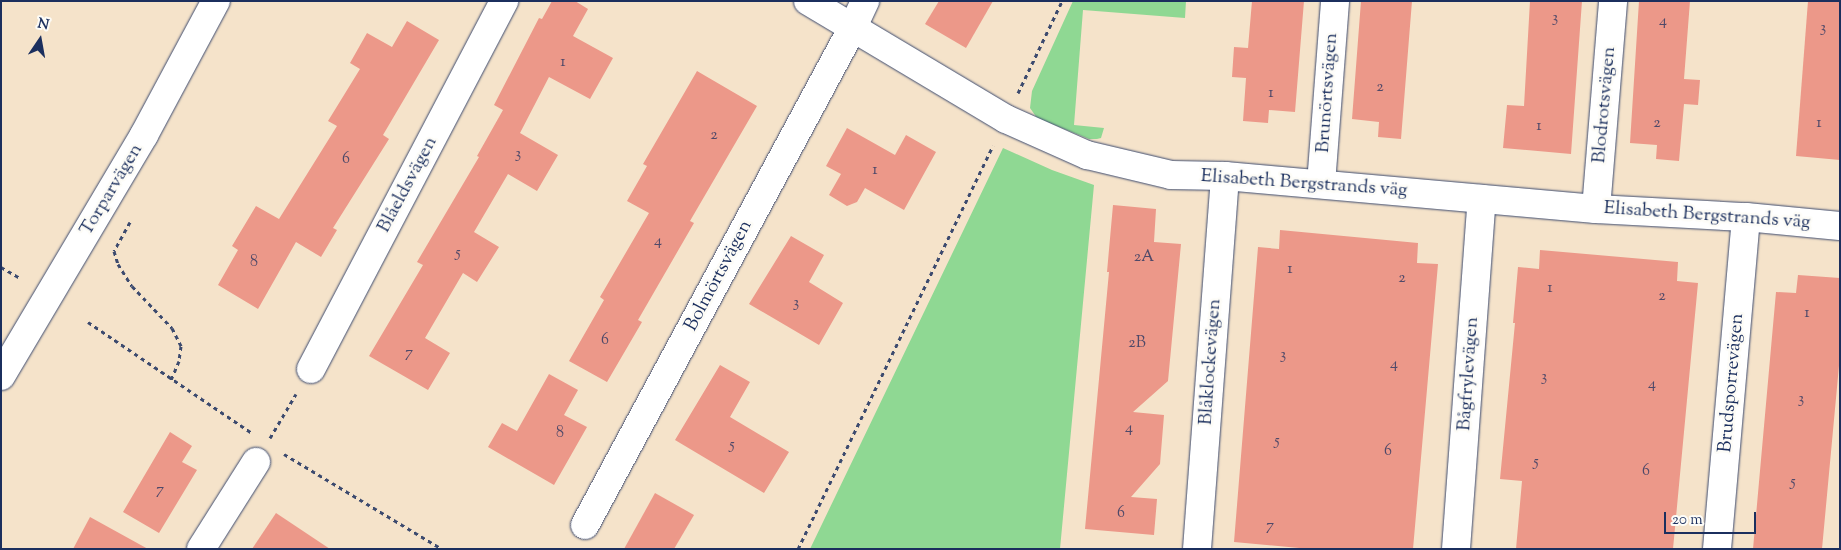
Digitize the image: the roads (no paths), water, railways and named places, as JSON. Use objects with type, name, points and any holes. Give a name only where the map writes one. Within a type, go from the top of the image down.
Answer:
[{"type":"street","name":"Torparvägen","points":[[1,376],[144,135],[216,1]]},
{"type":"street","name":"Blåeldsvägen","points":[[311,369],[504,1]]},
{"type":"street","name":"Elisabeth Bergstrands väg","points":[[808,1],[1006,119],[1087,155],[1171,175],[1225,176],[1596,209],[1746,217],[1840,226]]},
{"type":"street","name":"Bolmörtsvägen","points":[[585,525],[853,27],[865,1]]},
{"type":"street","name":"Brunörtsvägen","points":[[1321,184],[1335,1]]},
{"type":"street","name":"Blodrotsvägen","points":[[1596,209],[1613,1]]},
{"type":"street","name":"Blåklockevägen","points":[[1197,549],[1225,176]]},
{"type":"street","name":"Bågfrylevägen","points":[[1456,549],[1482,198]]},
{"type":"street","name":"Brudsporrevägen","points":[[1717,549],[1746,217]]},
{"type":"street","points":[[200,549],[256,462]]}]
